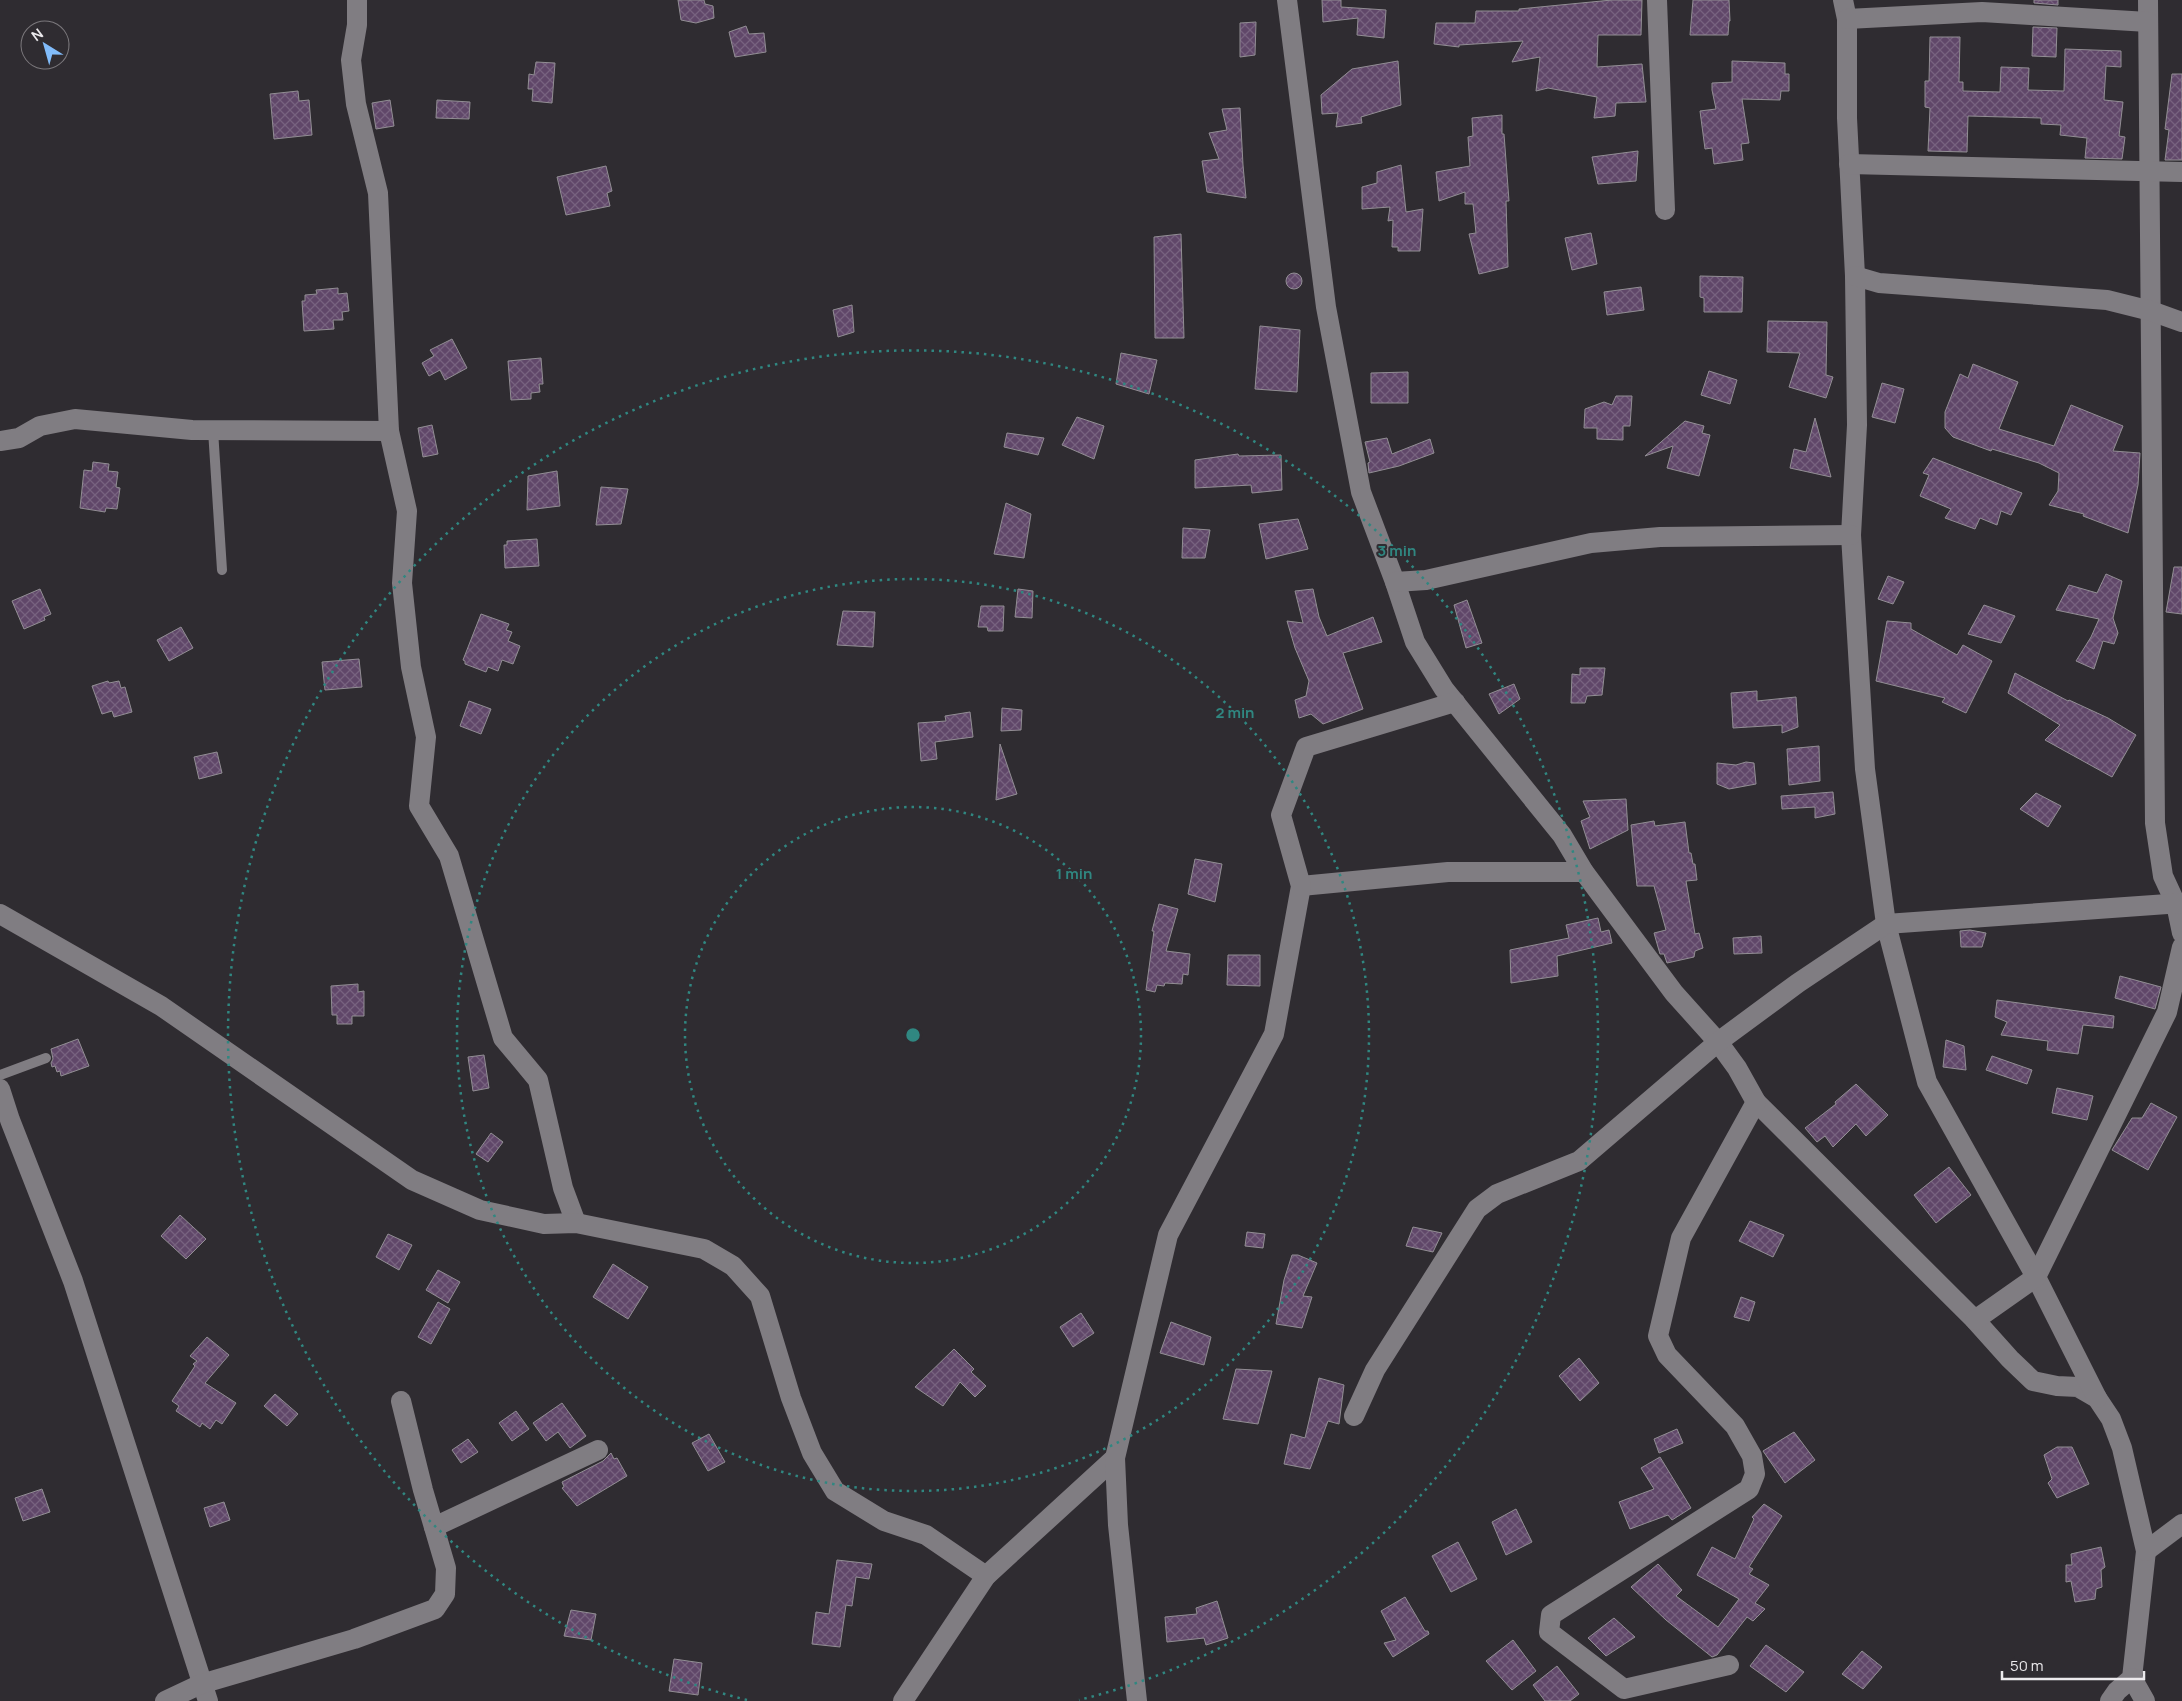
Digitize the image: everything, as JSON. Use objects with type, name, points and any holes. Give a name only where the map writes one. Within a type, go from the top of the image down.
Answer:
[{"type":"street","points":[[356,0],[357,25],[351,60],[356,104],[378,193],[389,431],[407,511],[402,583],[411,667],[426,737],[419,806],[450,856],[503,1038],[538,1080],[563,1188],[576,1223]]},
{"type":"street","points":[[1288,0],[1328,317],[1361,492],[1396,582],[1415,642],[1444,689],[1562,834],[1584,872],[1674,993],[1718,1042],[1737,1068],[1756,1102],[2034,1381],[2057,1386],[2078,1387],[2097,1398]]},
{"type":"street","points":[[1657,0],[1665,210]]},
{"type":"street","points":[[2148,0],[2155,823],[2163,876],[2179,904],[2182,934]]},
{"type":"street","points":[[2145,1701],[2132,1678],[2146,1551],[2122,1448],[2111,1419],[2097,1398],[2036,1277],[1927,1082],[1886,924],[1865,769],[1851,535],[1857,425],[1855,276],[1847,118],[1845,10],[1982,6],[2148,22]]},
{"type":"street","points":[[1849,164],[2182,172]]},
{"type":"street","points":[[1855,276],[1880,283],[2107,300],[2151,311],[2182,322]]},
{"type":"street","points":[[0,442],[19,438],[40,426],[75,419],[192,430],[389,431]]},
{"type":"street","points":[[1396,582],[1426,580],[1591,543],[1660,537],[1851,535]]},
{"type":"street","points":[[1136,1701],[1118,1525],[1115,1458],[1168,1234],[1274,1034],[1301,886],[1281,815],[1306,747],[1455,702]]},
{"type":"street","points":[[1301,886],[1448,872],[1584,872]]},
{"type":"street","points":[[1354,1416],[1375,1370],[1477,1209],[1497,1194],[1579,1161],[1718,1042],[1798,983],[1886,924],[2179,904]]},
{"type":"street","points":[[0,914],[161,1006],[412,1180],[480,1210],[544,1224],[576,1223],[704,1249],[733,1266],[760,1296],[791,1398],[812,1453],[836,1491],[884,1521],[926,1535],[986,1576]]},
{"type":"street","points":[[1975,1320],[2036,1277],[2167,1012],[2182,947]]},
{"type":"street","points":[[0,1089],[10,1120],[74,1281],[204,1692]]},
{"type":"street","points":[[1729,1665],[1624,1689],[1549,1632],[1551,1615],[1749,1489],[1755,1474],[1752,1456],[1735,1426],[1667,1355],[1658,1336],[1681,1238],[1756,1102]]},
{"type":"street","points":[[164,1701],[204,1692],[435,1609],[445,1594],[446,1568],[401,1401]]},
{"type":"street","points":[[434,1527],[598,1450]]},
{"type":"street","points":[[903,1701],[986,1576],[1115,1458]]},
{"type":"street","points":[[2146,1551],[2182,1524]]},
{"type":"street","points":[[2110,1701],[2117,1691],[2132,1678]]},
{"type":"lane","points":[[213,430],[222,570]]},
{"type":"lane","points":[[0,1075],[46,1058]]},
{"type":"building","points":[[678,0],[704,0],[705,4],[713,6],[714,18],[696,23],[681,20]]},
{"type":"building","points":[[1322,0],[1341,0],[1341,7],[1386,10],[1384,38],[1357,35],[1358,18],[1323,22]]},
{"type":"building","points":[[1612,0],[1642,0],[1641,35],[1598,35],[1597,67],[1642,64],[1646,102],[1616,103],[1615,116],[1594,118],[1597,97],[1548,88],[1536,91],[1540,57],[1512,62],[1523,41],[1459,45],[1459,47],[1434,44],[1436,23],[1475,23],[1476,11],[1519,11],[1519,9]]},
{"type":"building","points":[[1693,0],[1729,0],[1730,21],[1728,35],[1690,35]]},
{"type":"building","points":[[2034,0],[2058,0],[2058,5],[2034,3]]},
{"type":"building","points":[[1256,22],[1255,55],[1240,57],[1240,23]]},
{"type":"building","points":[[746,26],[749,34],[764,33],[766,52],[735,57],[729,32]]},
{"type":"building","points":[[2033,27],[2057,28],[2056,57],[2032,56]]},
{"type":"building","points":[[1930,37],[1960,37],[1959,82],[1963,82],[1963,91],[2000,92],[2001,67],[2029,68],[2028,90],[2064,91],[2065,49],[2121,51],[2121,67],[2106,66],[2104,100],[2123,102],[2119,136],[2125,137],[2122,159],[2085,158],[2087,138],[2060,135],[2061,125],[2041,124],[2041,118],[1968,116],[1967,152],[1928,151],[1930,108],[1925,107],[1925,81],[1929,81]]},
{"type":"building","points":[[1398,61],[1401,105],[1361,117],[1362,123],[1336,127],[1338,113],[1322,114],[1321,95],[1352,69]]},
{"type":"building","points":[[1732,61],[1785,63],[1785,74],[1789,74],[1789,91],[1781,91],[1780,100],[1742,99],[1749,143],[1741,144],[1743,160],[1714,164],[1712,148],[1705,149],[1700,111],[1716,109],[1712,83],[1732,82]]},
{"type":"building","points":[[536,62],[555,63],[552,103],[532,101],[533,89],[528,89],[529,74],[534,75]]},
{"type":"building","points":[[2172,74],[2182,74],[2182,160],[2165,160],[2169,130],[2165,129]]},
{"type":"building","points":[[298,91],[299,101],[309,100],[312,135],[274,139],[270,94]]},
{"type":"building","points":[[390,100],[394,126],[376,129],[372,103]]},
{"type":"building","points":[[437,100],[470,102],[469,119],[436,118]]},
{"type":"building","points":[[1240,108],[1246,198],[1207,192],[1202,161],[1219,159],[1209,133],[1227,130],[1222,109]]},
{"type":"building","points":[[1502,115],[1502,134],[1504,134],[1509,201],[1506,201],[1508,267],[1479,274],[1469,234],[1476,233],[1473,204],[1465,204],[1465,192],[1439,201],[1436,172],[1470,166],[1468,137],[1473,136],[1472,118]]},
{"type":"building","points":[[1638,151],[1636,181],[1598,184],[1592,157]]},
{"type":"building","points":[[1401,165],[1406,212],[1423,209],[1420,251],[1398,251],[1398,247],[1392,247],[1393,220],[1388,221],[1390,207],[1362,209],[1362,187],[1377,183],[1377,172]]},
{"type":"building","points":[[606,166],[612,191],[607,193],[610,206],[566,215],[557,177]]},
{"type":"building","points":[[1591,233],[1597,264],[1572,270],[1565,238]]},
{"type":"building","points":[[1181,234],[1184,338],[1155,338],[1154,237]]},
{"type":"building","points":[[1294,273],[1300,275],[1302,281],[1300,287],[1294,289],[1288,287],[1286,281],[1288,275]]},
{"type":"building","points":[[1700,276],[1743,277],[1742,312],[1704,312],[1704,298],[1700,297]]},
{"type":"building","points":[[1641,287],[1644,310],[1607,315],[1604,292]]},
{"type":"building","points":[[338,288],[338,294],[347,293],[349,311],[342,312],[343,320],[333,320],[334,329],[304,331],[302,301],[305,301],[305,295],[317,294],[316,290]]},
{"type":"building","points":[[852,305],[854,332],[838,337],[833,310]]},
{"type":"building","points":[[1768,321],[1827,322],[1826,375],[1833,377],[1826,398],[1789,387],[1800,353],[1767,352]]},
{"type":"building","points":[[1260,326],[1300,330],[1297,392],[1255,389]]},
{"type":"building","points":[[452,339],[467,368],[445,380],[440,370],[429,376],[422,363],[434,356],[430,350]]},
{"type":"building","points":[[1121,353],[1157,360],[1149,394],[1116,384]]},
{"type":"building","points":[[541,358],[543,384],[539,384],[540,392],[531,393],[531,399],[511,400],[508,361]]},
{"type":"building","points":[[1973,364],[2018,382],[1999,429],[2054,446],[2071,405],[2123,426],[2113,451],[2140,453],[2138,485],[2128,533],[2083,516],[2084,514],[2049,505],[2058,491],[2059,473],[2039,463],[1992,449],[1991,451],[1953,437],[1945,428],[1945,412],[1960,374],[1968,378]]},
{"type":"building","points":[[1709,371],[1737,380],[1730,404],[1701,395]]},
{"type":"building","points":[[1408,372],[1408,403],[1371,403],[1371,373]]},
{"type":"building","points":[[1882,383],[1904,389],[1895,423],[1872,417]]},
{"type":"building","points":[[1616,396],[1632,396],[1630,426],[1623,426],[1623,440],[1597,439],[1597,428],[1584,428],[1585,409],[1604,402],[1612,405]]},
{"type":"building","points":[[1077,417],[1104,426],[1094,459],[1062,445]]},
{"type":"building","points":[[1815,418],[1831,477],[1790,468],[1794,449],[1806,452]]},
{"type":"building","points":[[1685,421],[1704,426],[1702,433],[1710,435],[1699,476],[1667,468],[1673,446],[1645,456]]},
{"type":"building","points":[[432,425],[438,454],[423,457],[418,428]]},
{"type":"building","points":[[1007,433],[1044,438],[1038,455],[1004,447]]},
{"type":"building","points":[[1387,438],[1392,454],[1430,439],[1434,453],[1399,466],[1369,473],[1368,463],[1370,462],[1365,442]]},
{"type":"building","points":[[1238,454],[1239,456],[1281,455],[1282,490],[1252,493],[1251,485],[1195,488],[1195,460]]},
{"type":"building","points":[[1933,458],[2022,493],[2011,515],[2001,511],[1997,525],[1980,518],[1975,529],[1945,518],[1951,509],[1920,496],[1929,475],[1923,473]]},
{"type":"building","points":[[93,462],[109,464],[108,471],[118,472],[116,487],[120,488],[117,509],[106,508],[105,512],[80,508],[84,470],[92,471]]},
{"type":"building","points":[[557,471],[560,506],[527,510],[528,476]]},
{"type":"building","points":[[601,487],[628,489],[621,524],[596,525]]},
{"type":"building","points":[[1006,503],[1031,514],[1024,558],[994,554]]},
{"type":"building","points":[[1298,519],[1308,549],[1266,559],[1259,524]]},
{"type":"building","points":[[1183,528],[1210,530],[1205,558],[1182,558]]},
{"type":"building","points":[[537,539],[539,566],[505,568],[504,545],[507,545],[507,541]]},
{"type":"building","points":[[2174,567],[2182,567],[2182,614],[2166,612]]},
{"type":"building","points":[[2106,574],[2122,581],[2113,618],[2118,633],[2114,644],[2103,641],[2094,669],[2076,661],[2091,637],[2099,619],[2056,610],[2069,585],[2097,593]]},
{"type":"building","points":[[1888,576],[1904,582],[1893,604],[1878,599]]},
{"type":"building","points":[[40,589],[51,614],[44,617],[45,620],[24,629],[12,601]]},
{"type":"building","points":[[1018,589],[1033,591],[1032,618],[1015,617]]},
{"type":"building","points":[[1313,589],[1319,617],[1327,636],[1373,617],[1382,642],[1343,653],[1363,709],[1323,724],[1311,714],[1299,718],[1295,700],[1306,696],[1309,681],[1295,648],[1287,621],[1303,623],[1295,591]]},
{"type":"building","points":[[1467,600],[1482,643],[1466,648],[1454,605]]},
{"type":"building","points":[[1984,605],[2015,616],[2001,643],[1968,634]]},
{"type":"building","points":[[981,606],[1004,606],[1003,631],[988,631],[987,627],[978,627]]},
{"type":"building","points":[[843,611],[875,612],[873,647],[837,645]]},
{"type":"building","points":[[481,614],[509,624],[506,630],[512,632],[508,641],[520,646],[513,664],[502,660],[498,671],[488,667],[486,672],[465,664],[463,660]]},
{"type":"building","points":[[1887,621],[1911,623],[1911,629],[1957,655],[1963,645],[1992,661],[1966,713],[1942,702],[1945,698],[1876,681]]},
{"type":"building","points":[[181,627],[193,648],[169,661],[157,640]]},
{"type":"building","points":[[359,659],[362,687],[325,690],[322,662]]},
{"type":"building","points":[[1580,668],[1605,668],[1602,695],[1587,696],[1585,703],[1571,703],[1572,674],[1580,675]]},
{"type":"building","points":[[2015,673],[2068,701],[2108,718],[2136,735],[2112,777],[2045,740],[2060,725],[2008,693]]},
{"type":"building","points":[[108,681],[109,683],[119,681],[121,688],[125,687],[132,712],[114,717],[112,711],[102,714],[92,686]]},
{"type":"building","points":[[1514,684],[1520,699],[1499,714],[1489,694]]},
{"type":"building","points":[[1757,691],[1757,701],[1796,697],[1798,727],[1782,733],[1782,725],[1733,728],[1731,693]]},
{"type":"building","points":[[469,701],[491,709],[481,734],[460,726]]},
{"type":"building","points":[[1002,708],[1022,710],[1021,730],[1001,731]]},
{"type":"building","points":[[970,712],[973,737],[935,742],[937,759],[921,761],[918,723],[946,721],[945,716]]},
{"type":"building","points":[[1000,744],[1017,794],[996,800]]},
{"type":"building","points":[[1819,746],[1820,781],[1789,785],[1787,749]]},
{"type":"building","points":[[217,752],[222,773],[199,779],[194,757]]},
{"type":"building","points":[[1746,762],[1754,763],[1756,784],[1729,789],[1717,784],[1717,763],[1736,765]]},
{"type":"building","points":[[1833,792],[1835,814],[1815,818],[1815,807],[1782,809],[1781,796]]},
{"type":"building","points":[[2036,793],[2061,806],[2048,827],[2020,809]]},
{"type":"building","points":[[1626,799],[1628,830],[1590,849],[1581,821],[1590,817],[1583,801]]},
{"type":"building","points":[[1654,821],[1655,826],[1685,822],[1689,853],[1691,853],[1693,864],[1695,864],[1697,880],[1686,881],[1695,934],[1699,933],[1703,948],[1695,951],[1694,957],[1667,963],[1664,954],[1660,954],[1654,933],[1666,930],[1654,886],[1637,886],[1631,825]]},
{"type":"building","points":[[1195,859],[1222,864],[1215,902],[1188,894]]},
{"type":"building","points":[[1159,904],[1178,909],[1166,951],[1190,954],[1188,975],[1183,974],[1182,984],[1165,983],[1164,986],[1157,985],[1155,992],[1146,990],[1154,931],[1152,931]]},
{"type":"building","points":[[1598,918],[1601,932],[1609,930],[1612,943],[1557,956],[1558,976],[1511,983],[1510,950],[1569,938],[1566,925]]},
{"type":"building","points":[[1970,930],[1986,933],[1982,947],[1961,947],[1960,931]]},
{"type":"building","points":[[1761,936],[1762,953],[1734,954],[1733,938]]},
{"type":"building","points":[[1228,955],[1260,955],[1260,986],[1227,985]]},
{"type":"building","points":[[2120,976],[2161,987],[2155,1009],[2115,998]]},
{"type":"building","points":[[358,984],[358,992],[364,991],[364,1016],[352,1016],[352,1024],[337,1024],[337,1015],[332,1015],[331,986]]},
{"type":"building","points":[[1997,1000],[2114,1016],[2113,1028],[2083,1025],[2078,1054],[2047,1050],[2048,1041],[2001,1035],[2007,1022],[1995,1017]]},
{"type":"building","points":[[78,1039],[89,1066],[61,1076],[60,1071],[57,1072],[55,1066],[52,1067],[51,1049]]},
{"type":"building","points":[[1946,1040],[1964,1046],[1966,1070],[1943,1067]]},
{"type":"building","points":[[484,1055],[489,1088],[473,1091],[468,1057]]},
{"type":"building","points":[[1992,1056],[2032,1070],[2027,1084],[1986,1070]]},
{"type":"building","points":[[1856,1084],[1888,1115],[1866,1136],[1856,1124],[1833,1147],[1825,1136],[1817,1142],[1805,1128],[1836,1104],[1835,1102]]},
{"type":"building","points":[[2057,1088],[2093,1096],[2087,1120],[2052,1113]]},
{"type":"building","points":[[2151,1103],[2177,1117],[2148,1170],[2112,1150],[2132,1118],[2142,1118]]},
{"type":"building","points":[[491,1133],[503,1142],[488,1162],[476,1154]]},
{"type":"building","points":[[1949,1167],[1971,1195],[1936,1223],[1914,1195]]},
{"type":"building","points":[[180,1215],[206,1239],[186,1259],[161,1236]]},
{"type":"building","points":[[1750,1221],[1784,1235],[1773,1257],[1739,1241]]},
{"type":"building","points":[[1413,1227],[1442,1233],[1433,1252],[1406,1246]]},
{"type":"building","points":[[1247,1232],[1265,1234],[1263,1248],[1245,1246]]},
{"type":"building","points":[[388,1234],[412,1245],[399,1270],[376,1257]]},
{"type":"building","points":[[1292,1255],[1298,1255],[1317,1263],[1303,1296],[1312,1297],[1302,1328],[1276,1324],[1284,1280]]},
{"type":"building","points":[[613,1264],[648,1287],[628,1319],[593,1297]]},
{"type":"building","points":[[438,1270],[460,1282],[448,1303],[426,1290]]},
{"type":"building","points":[[1741,1297],[1755,1302],[1749,1321],[1734,1317]]},
{"type":"building","points":[[438,1302],[450,1309],[431,1344],[418,1337]]},
{"type":"building","points":[[1081,1313],[1094,1333],[1073,1347],[1060,1327]]},
{"type":"building","points":[[1171,1322],[1211,1337],[1204,1365],[1160,1353]]},
{"type":"building","points":[[207,1337],[229,1355],[205,1383],[236,1403],[222,1424],[216,1420],[210,1429],[202,1423],[200,1427],[176,1411],[179,1406],[172,1401],[195,1366],[193,1364],[197,1361],[190,1356]]},
{"type":"building","points":[[954,1349],[974,1369],[971,1372],[986,1386],[975,1397],[960,1382],[943,1406],[915,1387]]},
{"type":"building","points":[[1579,1358],[1599,1383],[1580,1401],[1559,1376]]},
{"type":"building","points":[[1236,1369],[1272,1371],[1258,1424],[1223,1419]]},
{"type":"building","points":[[1319,1378],[1344,1385],[1339,1424],[1328,1421],[1310,1469],[1284,1464],[1291,1434],[1305,1438]]},
{"type":"building","points":[[275,1394],[298,1414],[287,1426],[264,1406]]},
{"type":"building","points":[[562,1403],[586,1436],[570,1448],[558,1432],[546,1441],[533,1423]]},
{"type":"building","points":[[516,1411],[529,1429],[512,1441],[499,1423]]},
{"type":"building","points":[[1677,1429],[1683,1443],[1659,1453],[1654,1439]]},
{"type":"building","points":[[1794,1432],[1815,1460],[1785,1483],[1763,1451]]},
{"type":"building","points":[[709,1434],[725,1462],[708,1471],[692,1443]]},
{"type":"building","points":[[468,1439],[478,1452],[461,1463],[452,1450]]},
{"type":"building","points":[[2057,1447],[2072,1447],[2089,1484],[2057,1498],[2048,1483],[2052,1479],[2044,1455]]},
{"type":"building","points":[[611,1453],[614,1459],[617,1458],[627,1476],[577,1506],[562,1488],[564,1487],[562,1482],[603,1461]]},
{"type":"building","points":[[1660,1457],[1691,1508],[1672,1520],[1668,1515],[1630,1529],[1619,1502],[1654,1489],[1641,1468]]},
{"type":"building","points":[[42,1489],[50,1512],[23,1521],[15,1498]]},
{"type":"building","points":[[224,1502],[230,1520],[210,1527],[204,1508]]},
{"type":"building","points":[[1764,1504],[1782,1516],[1749,1567],[1753,1569],[1749,1574],[1769,1585],[1755,1603],[1765,1609],[1753,1621],[1747,1617],[1717,1655],[1712,1657],[1666,1620],[1631,1587],[1658,1564],[1682,1590],[1676,1596],[1718,1627],[1739,1599],[1697,1575],[1712,1547],[1735,1559],[1754,1519],[1752,1517]]},
{"type":"building","points":[[1516,1509],[1532,1542],[1506,1555],[1492,1522]]},
{"type":"building","points":[[1458,1542],[1477,1579],[1451,1592],[1432,1556]]},
{"type":"building","points":[[2101,1547],[2105,1567],[2101,1570],[2102,1587],[2096,1589],[2095,1599],[2075,1602],[2071,1581],[2066,1582],[2066,1565],[2072,1565],[2071,1554]]},
{"type":"building","points":[[837,1560],[872,1564],[869,1579],[856,1577],[852,1606],[846,1605],[840,1647],[812,1644],[816,1612],[829,1614]]},
{"type":"building","points":[[1405,1597],[1425,1631],[1428,1631],[1429,1634],[1393,1657],[1384,1643],[1396,1640],[1381,1611]]},
{"type":"building","points":[[1217,1601],[1228,1638],[1206,1645],[1204,1638],[1167,1642],[1165,1617],[1197,1614],[1196,1608]]},
{"type":"building","points":[[571,1610],[596,1614],[591,1640],[564,1636]]},
{"type":"building","points":[[1614,1618],[1635,1637],[1606,1656],[1588,1638]]},
{"type":"building","points":[[1513,1640],[1536,1671],[1512,1690],[1486,1661]]},
{"type":"building","points":[[1766,1645],[1804,1672],[1786,1692],[1750,1666]]},
{"type":"building","points":[[1862,1651],[1882,1667],[1863,1689],[1842,1674]]},
{"type":"building","points":[[674,1659],[702,1663],[698,1695],[669,1691]]},
{"type":"building","points":[[1557,1666],[1579,1694],[1570,1701],[1545,1701],[1533,1685]]}]
